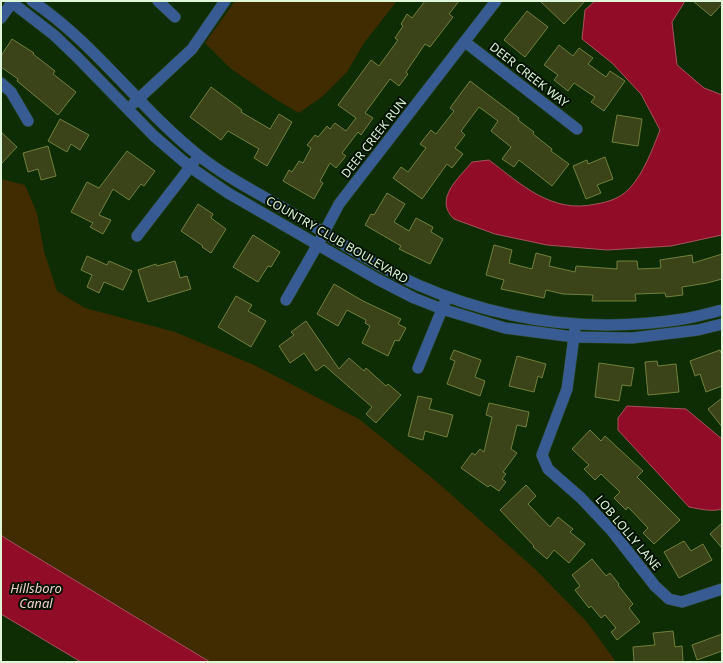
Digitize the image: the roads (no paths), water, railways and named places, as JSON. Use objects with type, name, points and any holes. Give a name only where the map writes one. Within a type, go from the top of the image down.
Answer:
[{"type":"street","name":"COUNTRY CLUB BOULEVARD","points":[[11,1],[54,35],[154,136],[190,167],[228,193],[377,279],[408,295],[442,309],[504,328],[574,337],[632,338],[686,332],[722,324]]},
{"type":"street","points":[[1,18],[11,1]]},
{"type":"street","name":"COUNTRY CLUB BOULEVARD","points":[[32,1],[46,10],[69,30],[168,128],[199,156],[225,174],[324,233],[385,268],[418,284],[448,296],[497,312],[540,321],[576,325],[622,326],[684,319],[722,310]]},
{"type":"street","points":[[158,1],[175,17]]},
{"type":"street","points":[[128,109],[192,49],[225,1]]},
{"type":"street","name":"DEER CREEK RUN","points":[[286,300],[339,204],[496,1]]},
{"type":"street","name":"DEER CREEK WAY","points":[[465,42],[577,129]]},
{"type":"street","points":[[1,83],[11,92],[28,121]]},
{"type":"street","points":[[137,236],[199,156]]},
{"type":"street","points":[[418,368],[448,296]]},
{"type":"street","name":"LOB LOLLY LANE","points":[[576,325],[567,389],[542,455],[548,470],[581,498],[607,526],[655,586],[669,599],[682,602],[722,590]]},
{"type":"water","points":[[595,1],[685,1],[672,22],[677,65],[704,88],[722,95],[722,235],[671,246],[607,250],[547,245],[495,234],[454,219],[448,211],[446,204],[450,189],[472,162],[489,160],[526,188],[538,195],[565,205],[580,206],[610,201],[622,195],[629,189],[639,176],[660,130],[641,94],[612,63],[582,39],[585,10]]},
{"type":"water","points":[[627,406],[686,409],[722,439],[722,509],[710,510],[689,507],[618,430],[618,418]]},
{"type":"water","name":"Hillsboro Canal","points":[[1,535],[210,662],[81,662],[1,614]]}]
